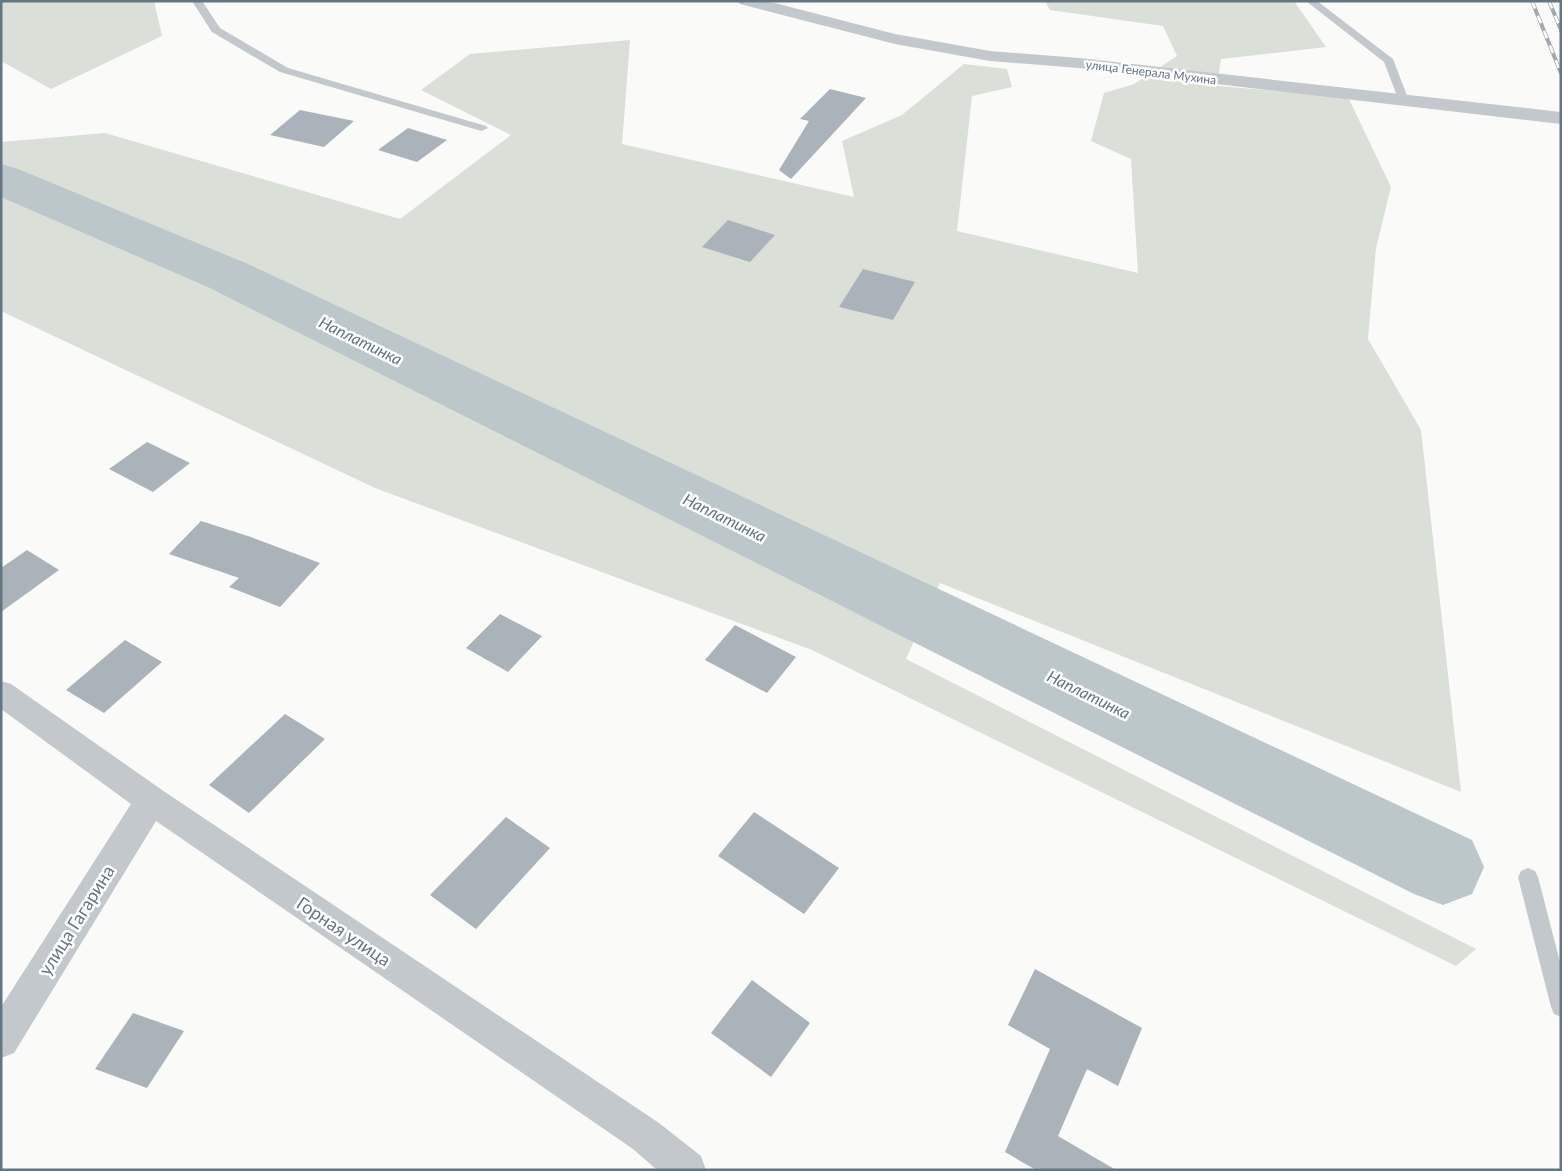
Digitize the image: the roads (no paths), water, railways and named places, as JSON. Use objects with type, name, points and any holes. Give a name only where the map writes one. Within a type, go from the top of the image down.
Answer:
[{"type":"street","name":"улица Генерала Мухина","points":[[746,1],[895,39],[990,56],[1078,63],[1404,102],[1561,118]]},
{"type":"street","name":"Горная улица","points":[[1,694],[151,800],[646,1136],[686,1170]]},
{"type":"street","name":"улица Гагарина","points":[[1,1040],[151,800]]},
{"type":"lane","points":[[198,1],[216,30],[284,70],[482,128]]},
{"type":"lane","points":[[1311,1],[1389,62],[1404,102]]},
{"type":"lane","points":[[1528,877],[1561,1007]]},
{"type":"waterway","name":"Наплатинка","points":[[1,179],[229,276],[1443,867]]},
{"type":"railway","points":[[1532,1],[1561,73]]},
{"type":"railway","points":[[1549,1],[1561,30]]}]
